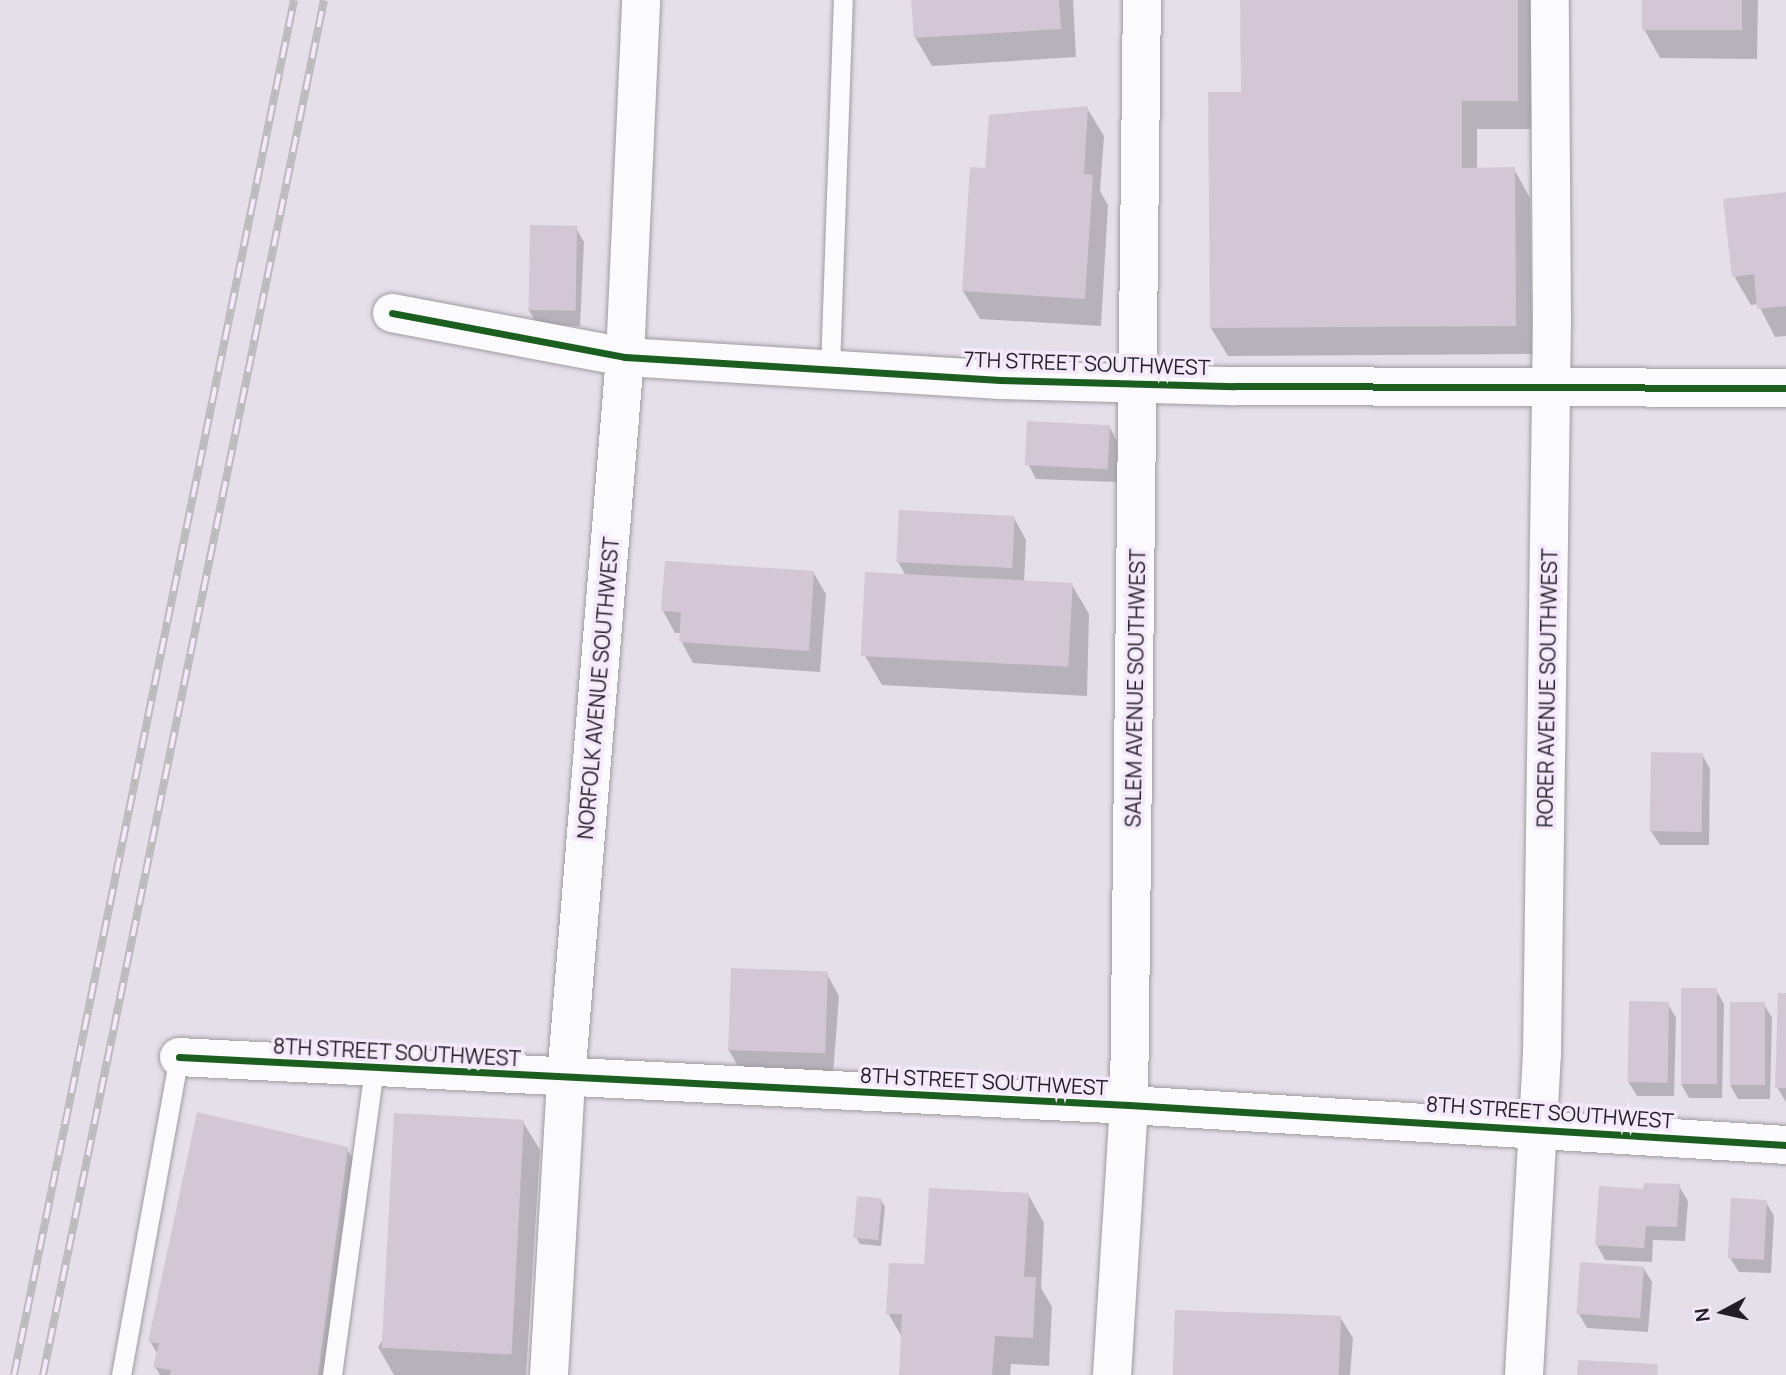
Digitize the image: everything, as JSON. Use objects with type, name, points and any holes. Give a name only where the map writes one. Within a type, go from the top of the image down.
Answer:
[{"type":"street","name":"NORFOLK AVENUE SOUTHWEST","points":[[550,1375],[566,1079],[625,358],[641,0]]},
{"type":"street","name":"SALEM AVENUE SOUTHWEST","points":[[1112,1375],[1129,1105],[1140,382],[1142,0]]},
{"type":"street","name":"RORER AVENUE SOUTHWEST","points":[[1524,1375],[1539,1129],[1551,385],[1550,0]]},
{"type":"street","name":"7TH STREET SOUTHWEST","points":[[392,313],[625,358],[1000,380],[1786,388]]},
{"type":"street","name":"8TH STREET SOUTHWEST","points":[[179,1057],[566,1079],[1129,1105],[1786,1145]]},
{"type":"lane","points":[[830,368],[844,0]]},
{"type":"lane","points":[[121,1375],[179,1057]]},
{"type":"lane","points":[[332,1375],[374,1068]]},
{"type":"building","points":[[911,0],[1059,0],[1061,29],[914,38]]},
{"type":"building","points":[[1240,0],[1518,0],[1518,101],[1462,101],[1462,168],[1515,167],[1516,326],[1210,328],[1208,92],[1241,92]]},
{"type":"building","points":[[1642,0],[1742,0],[1742,30],[1642,30]]},
{"type":"building","points":[[1088,106],[1084,174],[1093,175],[1085,299],[962,291],[970,167],[985,168],[989,115]]},
{"type":"building","points":[[1786,192],[1786,306],[1757,309],[1754,274],[1732,277],[1723,199]]},
{"type":"building","points":[[530,225],[577,226],[576,311],[529,310]]},
{"type":"building","points":[[1027,421],[1110,425],[1108,469],[1025,465]]},
{"type":"building","points":[[899,510],[1015,516],[1012,568],[896,562]]},
{"type":"building","points":[[665,561],[814,571],[809,651],[679,642],[681,612],[661,611]]},
{"type":"building","points":[[865,572],[1073,583],[1068,667],[861,656]]},
{"type":"building","points":[[1651,752],[1703,753],[1702,832],[1650,831]]},
{"type":"building","points":[[731,968],[828,971],[825,1053],[728,1050]]},
{"type":"building","points":[[1681,988],[1717,988],[1717,1084],[1681,1084]]},
{"type":"building","points":[[1778,993],[1786,993],[1786,1088],[1775,1088]]},
{"type":"building","points":[[1629,1001],[1669,1002],[1668,1083],[1628,1082]]},
{"type":"building","points":[[1730,1002],[1765,1002],[1765,1085],[1730,1085]]},
{"type":"building","points":[[197,1112],[348,1147],[318,1375],[170,1375],[171,1370],[153,1367],[159,1343],[148,1342]]},
{"type":"building","points":[[394,1113],[524,1120],[512,1354],[382,1348]]},
{"type":"building","points":[[1644,1183],[1680,1184],[1677,1227],[1646,1226],[1644,1248],[1595,1245],[1599,1186],[1643,1189]]},
{"type":"building","points":[[929,1188],[1029,1193],[1024,1277],[1036,1277],[1033,1338],[995,1336],[992,1375],[899,1375],[902,1314],[886,1314],[889,1263],[924,1264]]},
{"type":"building","points":[[857,1196],[882,1198],[878,1240],[853,1238]]},
{"type":"building","points":[[1731,1198],[1767,1200],[1764,1260],[1728,1258]]},
{"type":"building","points":[[1580,1262],[1644,1266],[1640,1318],[1576,1314]]},
{"type":"building","points":[[1175,1310],[1341,1316],[1339,1375],[1173,1375]]},
{"type":"building","points":[[1578,1360],[1658,1364],[1657,1375],[1577,1375]]},
{"type":"railway","points":[[14,1375],[294,0]]},
{"type":"railway","points":[[43,1375],[324,0]]},
{"type":"cycle path","points":[[392,313],[625,357],[1000,380],[1235,386],[1786,388]]},
{"type":"cycle path","points":[[179,1057],[1129,1105],[1786,1145]]}]
